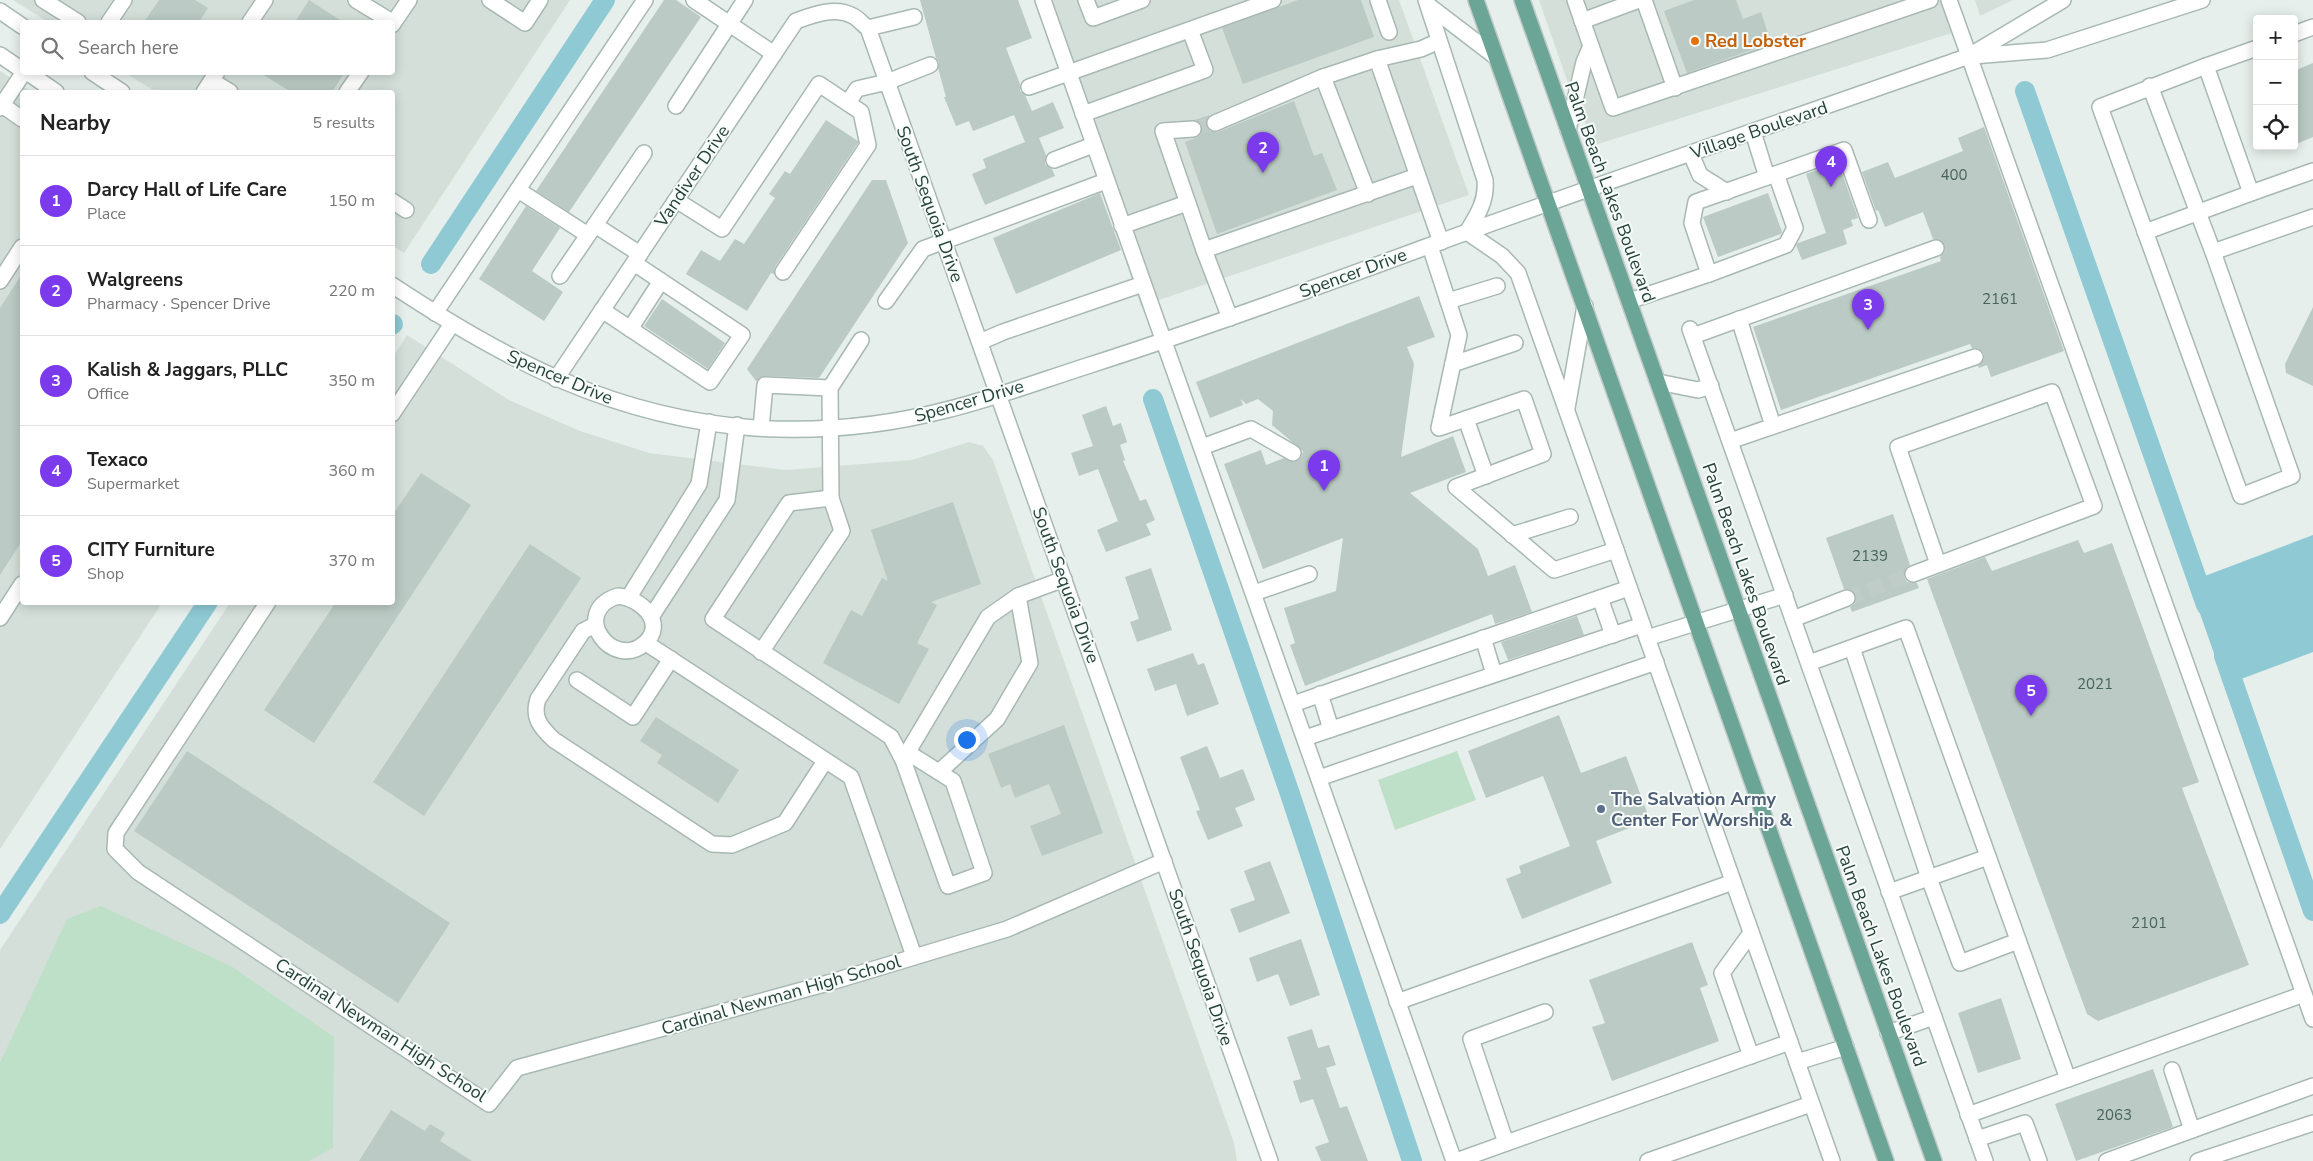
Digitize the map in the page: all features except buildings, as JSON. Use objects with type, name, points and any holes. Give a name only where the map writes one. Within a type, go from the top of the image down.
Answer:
[{"type":"main road","points":[[1476,0],[1886,1161]]},
{"type":"main road","name":"Palm Beach Lakes Boulevard","points":[[1522,0],[1934,1161]]},
{"type":"street","points":[[43,0],[75,20]]},
{"type":"street","points":[[111,20],[124,0]]},
{"type":"street","points":[[251,20],[265,0]]},
{"type":"street","points":[[356,0],[388,20]]},
{"type":"street","points":[[395,20],[409,0]]},
{"type":"street","points":[[490,0],[525,23],[540,0]]},
{"type":"street","points":[[435,314],[645,0]]},
{"type":"street","points":[[694,0],[774,54]]},
{"type":"street","points":[[676,106],[745,0]]},
{"type":"street","points":[[1043,0],[1455,1161],[1790,1042]]},
{"type":"street","points":[[1086,0],[1093,18],[1142,0]]},
{"type":"street","points":[[1029,87],[1273,0]]},
{"type":"street","points":[[1378,0],[1389,32]]},
{"type":"street","points":[[1575,0],[1613,108],[1930,0]]},
{"type":"street","points":[[1582,21],[1639,0]]},
{"type":"street","points":[[1644,0],[1675,88]]},
{"type":"street","points":[[1949,0],[2018,206],[2313,1019]]},
{"type":"street","name":"Village Boulevard","points":[[1548,204],[1969,56],[2063,0]]},
{"type":"street","name":"Village Boulevard","points":[[1969,56],[2047,50],[2202,0]]},
{"type":"street","points":[[1427,2],[1496,57]]},
{"type":"street","points":[[1427,2],[1485,180],[1486,191],[1480,210],[1467,232],[1502,256],[1518,273],[1832,1161]]},
{"type":"street","name":"Vandiver Drive","points":[[556,379],[796,21],[838,6],[853,15]]},
{"type":"street","points":[[0,11],[20,25]]},
{"type":"street","name":"South Sequoia Drive","points":[[853,15],[868,28],[1270,1161]]},
{"type":"street","points":[[868,28],[914,17]]},
{"type":"street","points":[[2298,33],[2313,27]]},
{"type":"street","points":[[1082,114],[1205,70],[1190,30]]},
{"type":"street","points":[[1215,122],[1323,77],[1377,59],[1420,49],[1439,41]]},
{"type":"street","points":[[1568,130],[1584,62],[1590,46]]},
{"type":"street","points":[[2150,86],[2199,213],[2292,476],[2241,496],[2100,107],[2150,86],[2253,49]]},
{"type":"street","points":[[0,55],[20,69]]},
{"type":"street","points":[[1377,59],[1417,176],[1448,301],[1459,335],[1439,428],[1524,399],[1543,454],[1456,488],[1554,570],[1616,550]]},
{"type":"street","points":[[848,103],[857,89],[887,82],[930,65]]},
{"type":"street","points":[[2206,66],[2250,193]]},
{"type":"street","points":[[20,117],[1,107],[22,75]]},
{"type":"street","points":[[29,75],[53,90]]},
{"type":"street","points":[[96,75],[119,90]]},
{"type":"street","points":[[349,90],[359,75]]},
{"type":"street","points":[[1323,77],[1368,194]]},
{"type":"street","points":[[211,82],[226,90]]},
{"type":"street","points":[[676,200],[722,229],[819,84],[848,103],[861,112],[868,144],[784,272]]},
{"type":"street","points":[[1193,129],[1163,131],[1187,203],[1230,318]]},
{"type":"street","points":[[1629,301],[1786,246],[1795,228],[1753,132]]},
{"type":"street","points":[[1054,160],[1093,145]]},
{"type":"street","points":[[1709,274],[1692,223],[1696,202],[1844,150],[1869,220]]},
{"type":"street","points":[[560,276],[644,152]]},
{"type":"street","points":[[1691,154],[1700,175],[1727,192]]},
{"type":"street","points":[[2145,232],[2313,171]]},
{"type":"street","points":[[1204,250],[1417,176]]},
{"type":"street","points":[[886,301],[923,249],[1106,181]]},
{"type":"street","points":[[518,190],[591,230],[636,258],[661,281],[742,335],[710,382],[602,310]]},
{"type":"street","points":[[395,203],[406,210]]},
{"type":"street","points":[[1122,226],[1187,203]]},
{"type":"street","name":"Spencer Drive","points":[[395,287],[435,314],[505,355],[556,379],[638,408],[709,422],[761,428],[831,428],[889,422],[947,410],[999,394],[1163,342],[1548,204]]},
{"type":"street","points":[[2213,252],[2313,217]]},
{"type":"street","points":[[1936,248],[1739,319],[1692,333],[1985,1161]]},
{"type":"street","points":[[0,281],[20,250]]},
{"type":"street","points":[[630,329],[661,281]]},
{"type":"street","points":[[980,342],[1003,332],[1143,284]]},
{"type":"street","points":[[1448,301],[1497,286]]},
{"type":"street","points":[[1567,411],[1584,306]]},
{"type":"street","points":[[1739,319],[1773,426]]},
{"type":"street","points":[[395,410],[452,324]]},
{"type":"street","points":[[761,652],[842,530],[830,498],[830,388],[861,340]]},
{"type":"street","points":[[1453,364],[1515,343]]},
{"type":"street","points":[[1730,441],[1975,357]]},
{"type":"street","points":[[1658,382],[1698,390],[1711,386]]},
{"type":"street","points":[[761,428],[765,386],[830,388]]},
{"type":"street","points":[[1914,574],[2094,506],[2052,392],[1898,447],[1938,564]]},
{"type":"street","points":[[1466,419],[1486,476]]},
{"type":"street","points":[[629,597],[700,484],[709,422]]},
{"type":"street","points":[[651,617],[727,500],[737,425]]},
{"type":"street","points":[[1202,447],[1251,429],[1293,453]]},
{"type":"street","points":[[830,498],[789,503],[713,619],[891,737],[905,756],[948,886],[984,873],[953,781],[939,772],[905,756]]},
{"type":"street","points":[[1512,535],[1570,518]]},
{"type":"street","points":[[1254,593],[1310,574]]},
{"type":"street","points":[[905,756],[988,617],[1018,596],[1064,579]]},
{"type":"street","points":[[0,618],[20,587]]},
{"type":"street","points":[[1292,704],[1629,588]]},
{"type":"street","points":[[1304,738],[1613,635],[1645,632],[1696,623],[1784,595]]},
{"type":"street","points":[[618,596],[629,597],[642,605],[651,617],[653,627],[646,643],[636,649],[625,651],[606,643],[595,625],[596,614],[600,606],[608,599],[618,596]]},
{"type":"street","points":[[939,772],[997,719],[1030,663],[1018,596]]},
{"type":"street","points":[[1600,598],[1613,635]]},
{"type":"street","points":[[1793,619],[1847,598]]},
{"type":"street","name":"Cardinal Newman High School","points":[[266,605],[116,833],[115,850],[138,872],[489,1104],[517,1068],[828,984],[914,956],[1007,929],[1164,861]]},
{"type":"street","points":[[595,625],[583,632],[538,699],[535,708],[536,718],[542,729],[554,740],[712,844],[732,846],[785,824],[825,761]]},
{"type":"street","points":[[1809,663],[1906,628],[2068,1079]]},
{"type":"street","points":[[1483,638],[1494,674]]},
{"type":"street","points":[[646,643],[851,777],[914,956]]},
{"type":"street","points":[[1852,648],[1929,878],[1960,963],[2018,941]]},
{"type":"street","points":[[577,680],[633,718],[671,659]]},
{"type":"street","points":[[1319,778],[1656,662]]},
{"type":"street","points":[[1320,694],[1332,729]]},
{"type":"street","points":[[1890,892],[1988,857]]},
{"type":"street","points":[[1397,1002],[1733,882]]},
{"type":"street","points":[[1751,933],[1722,973],[1751,1056]]},
{"type":"street","points":[[1968,1115],[2304,994]]},
{"type":"street","points":[[1506,1143],[1471,1039],[1545,1012]]},
{"type":"street","points":[[1888,1033],[1934,1017]]},
{"type":"street","points":[[1796,1062],[1846,1047]]},
{"type":"street","points":[[2172,1070],[2192,1130]]},
{"type":"street","points":[[2107,1161],[2313,1086]]},
{"type":"street","points":[[1648,1161],[1683,1155],[1811,1104]]},
{"type":"street","points":[[1977,1140],[2024,1123],[2039,1161]]},
{"type":"street","points":[[2206,1160],[2313,1123]]},
{"type":"shaded area","points":[[13,0],[570,0],[404,253],[395,247],[395,90],[153,90],[128,75],[395,75],[395,20],[45,20]]},
{"type":"shaded area","points":[[1037,0],[1399,0],[1469,195],[1141,306]]},
{"type":"shaded area","points":[[1539,0],[1958,0],[1968,28],[1595,145],[1569,86]]},
{"type":"shaded area","points":[[1975,0],[2013,0],[1980,16]]},
{"type":"shaded area","points":[[0,71],[29,90],[20,90],[20,605],[161,605],[0,849]]},
{"type":"shaded area","points":[[407,335],[509,400],[580,431],[649,453],[786,470],[912,460],[969,442],[983,446],[993,460],[1234,1143],[1237,1161],[0,1161],[0,950],[229,605],[395,605],[395,354]]},
{"type":"green space","points":[[1457,751],[1476,800],[1395,830],[1378,780]]},
{"type":"green space","points":[[101,906],[231,966],[334,1037],[333,1148],[309,1161],[0,1161],[0,1063],[67,919]]},
{"type":"water","points":[[2313,535],[2313,652],[2225,685],[2189,582]]},
{"type":"waterway","points":[[431,264],[605,0]]},
{"type":"waterway","points":[[2025,91],[2206,605]]},
{"type":"waterway","points":[[1153,399],[1290,794],[1412,1161]]},
{"type":"waterway","points":[[0,914],[206,605]]},
{"type":"waterway","points":[[2224,656],[2313,911]]},
{"type":"tunnel","points":[[1193,129],[1215,123]]},
{"type":"tunnel","points":[[1847,598],[1913,574]]},
{"type":"place","name":"Red Lobster","points":[[1695,41]]},
{"type":"place","name":"Walgreens","points":[[1263,173]]},
{"type":"place","name":"Texaco","points":[[1831,187]]},
{"type":"place","name":"Kalish & Jaggars, PLLC","points":[[1868,330]]},
{"type":"place","name":"Darcy Hall of Life Care","points":[[1324,491]]},
{"type":"place","name":"CITY Furniture","points":[[2031,716]]},
{"type":"place","name":"The Salvation Army Center For Worship &","points":[[1601,809]]}]
